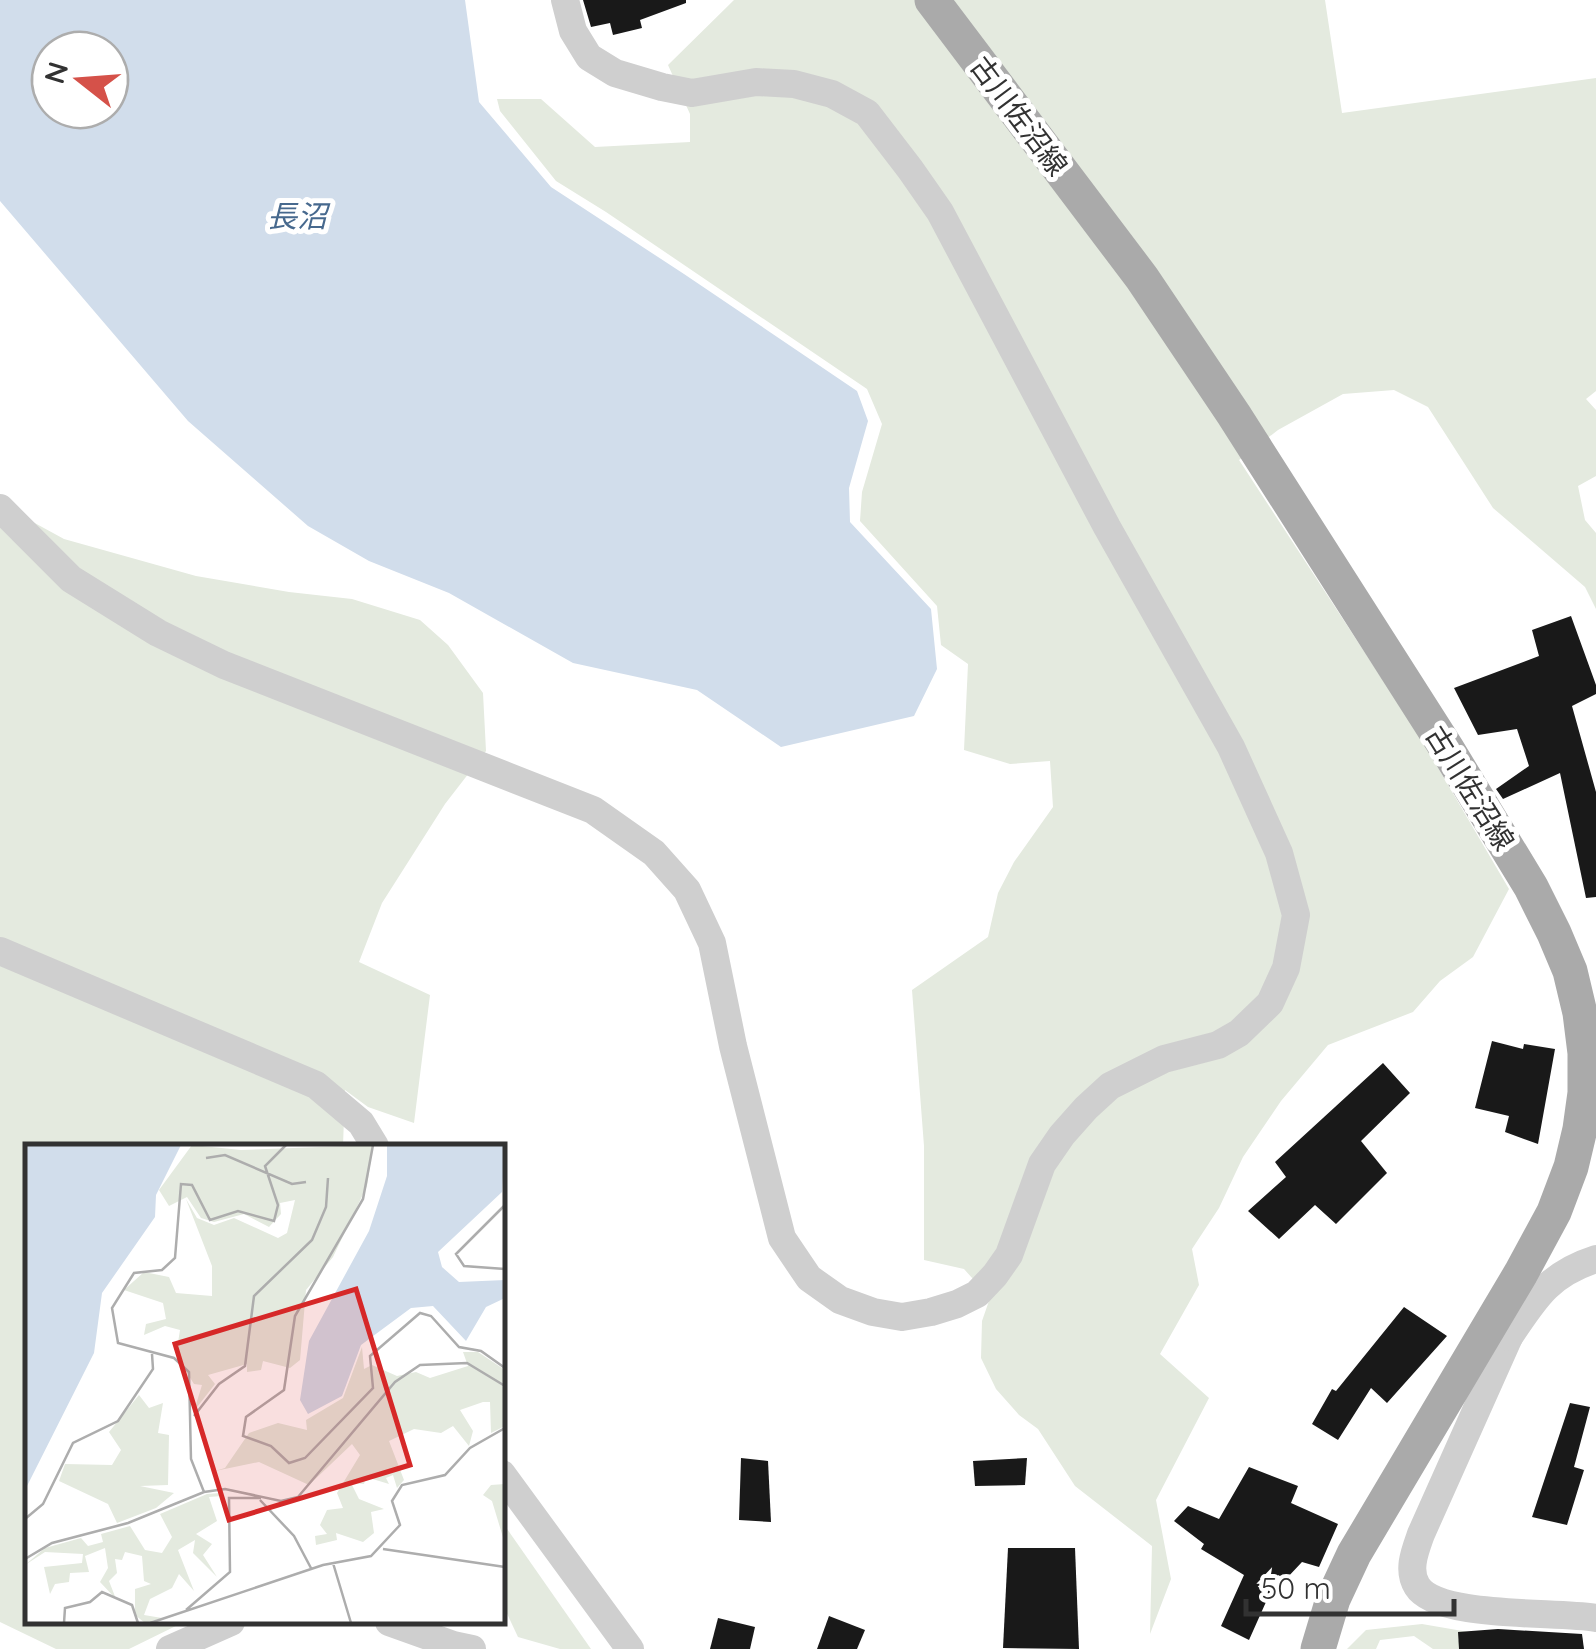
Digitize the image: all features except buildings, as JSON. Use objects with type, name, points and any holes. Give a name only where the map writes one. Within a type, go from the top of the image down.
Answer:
[{"type":"main road","name":"古川佐沼線","points":[[932,0],[1142,278],[1224,400],[1531,887],[1570,971],[1580,1013],[1585,1092],[1571,1167],[1554,1212],[1500,1330],[1354,1554],[1333,1599],[1318,1649]]},
{"type":"street","points":[[0,508],[71,578],[158,633],[224,664],[593,810],[654,853],[686,890],[712,943],[733,1046],[782,1238],[808,1278],[840,1300],[902,1317],[944,1308],[977,1294],[1009,1254],[1042,1164],[1086,1108],[1110,1086],[1164,1059],[1229,1039],[1270,1003],[1286,968],[1296,915],[1279,854],[1231,747],[1107,527],[940,212],[867,113],[832,94],[794,84],[756,82],[692,93],[615,73],[590,57],[573,31],[565,0]]},
{"type":"street","points":[[0,951],[316,1085],[361,1123],[374,1144]]},
{"type":"street","points":[[1596,1259],[1555,1279],[1500,1330],[1413,1556],[1412,1573],[1417,1588],[1430,1599],[1459,1608],[1596,1618]]},
{"type":"street","points":[[505,1478],[630,1649]]},
{"type":"street","points":[[170,1649],[226,1624]]},
{"type":"street","points":[[395,1624],[472,1649]]},
{"type":"shaded area","points":[[734,0],[1325,0],[1342,113],[1596,78],[1596,391],[1586,399],[1596,410],[1596,476],[1578,486],[1585,520],[1596,533],[1596,609],[1585,587],[1493,508],[1428,407],[1394,390],[1343,394],[1278,430],[1239,460],[1420,737],[1509,889],[1473,957],[1440,981],[1413,1012],[1328,1045],[1281,1101],[1243,1157],[1219,1208],[1192,1249],[1199,1285],[1160,1354],[1209,1398],[1156,1500],[1171,1579],[1150,1634],[1152,1546],[1075,1486],[1038,1429],[996,1389],[981,1358],[982,1321],[990,1298],[964,1269],[924,1260],[924,1146],[912,990],[988,937],[998,893],[1014,862],[1053,807],[1050,761],[1010,764],[964,750],[968,664],[941,645],[937,606],[860,521],[862,492],[882,424],[867,389],[556,181],[500,111],[497,99],[541,99],[595,147],[690,142],[690,114],[668,65]]},
{"type":"shaded area","points":[[0,504],[64,539],[196,576],[352,599],[420,620],[448,645],[483,693],[486,751],[445,804],[382,903],[359,962],[430,995],[414,1123],[368,1107],[345,1090],[343,1144],[25,1144],[25,1624],[180,1624],[129,1649],[56,1649],[0,1622]]},
{"type":"shaded area","points":[[505,1526],[591,1649],[560,1649],[518,1637],[505,1609]]},
{"type":"shaded area","points":[[1422,1624],[1480,1634],[1481,1649],[1433,1649],[1414,1636],[1380,1640],[1376,1649],[1347,1649],[1366,1630]]},
{"type":"water","name":"長沼","points":[[0,0],[465,0],[479,102],[551,187],[857,391],[868,421],[849,488],[850,522],[931,609],[937,669],[914,716],[781,747],[697,690],[573,663],[449,593],[369,561],[308,526],[188,421],[0,201]]}]
